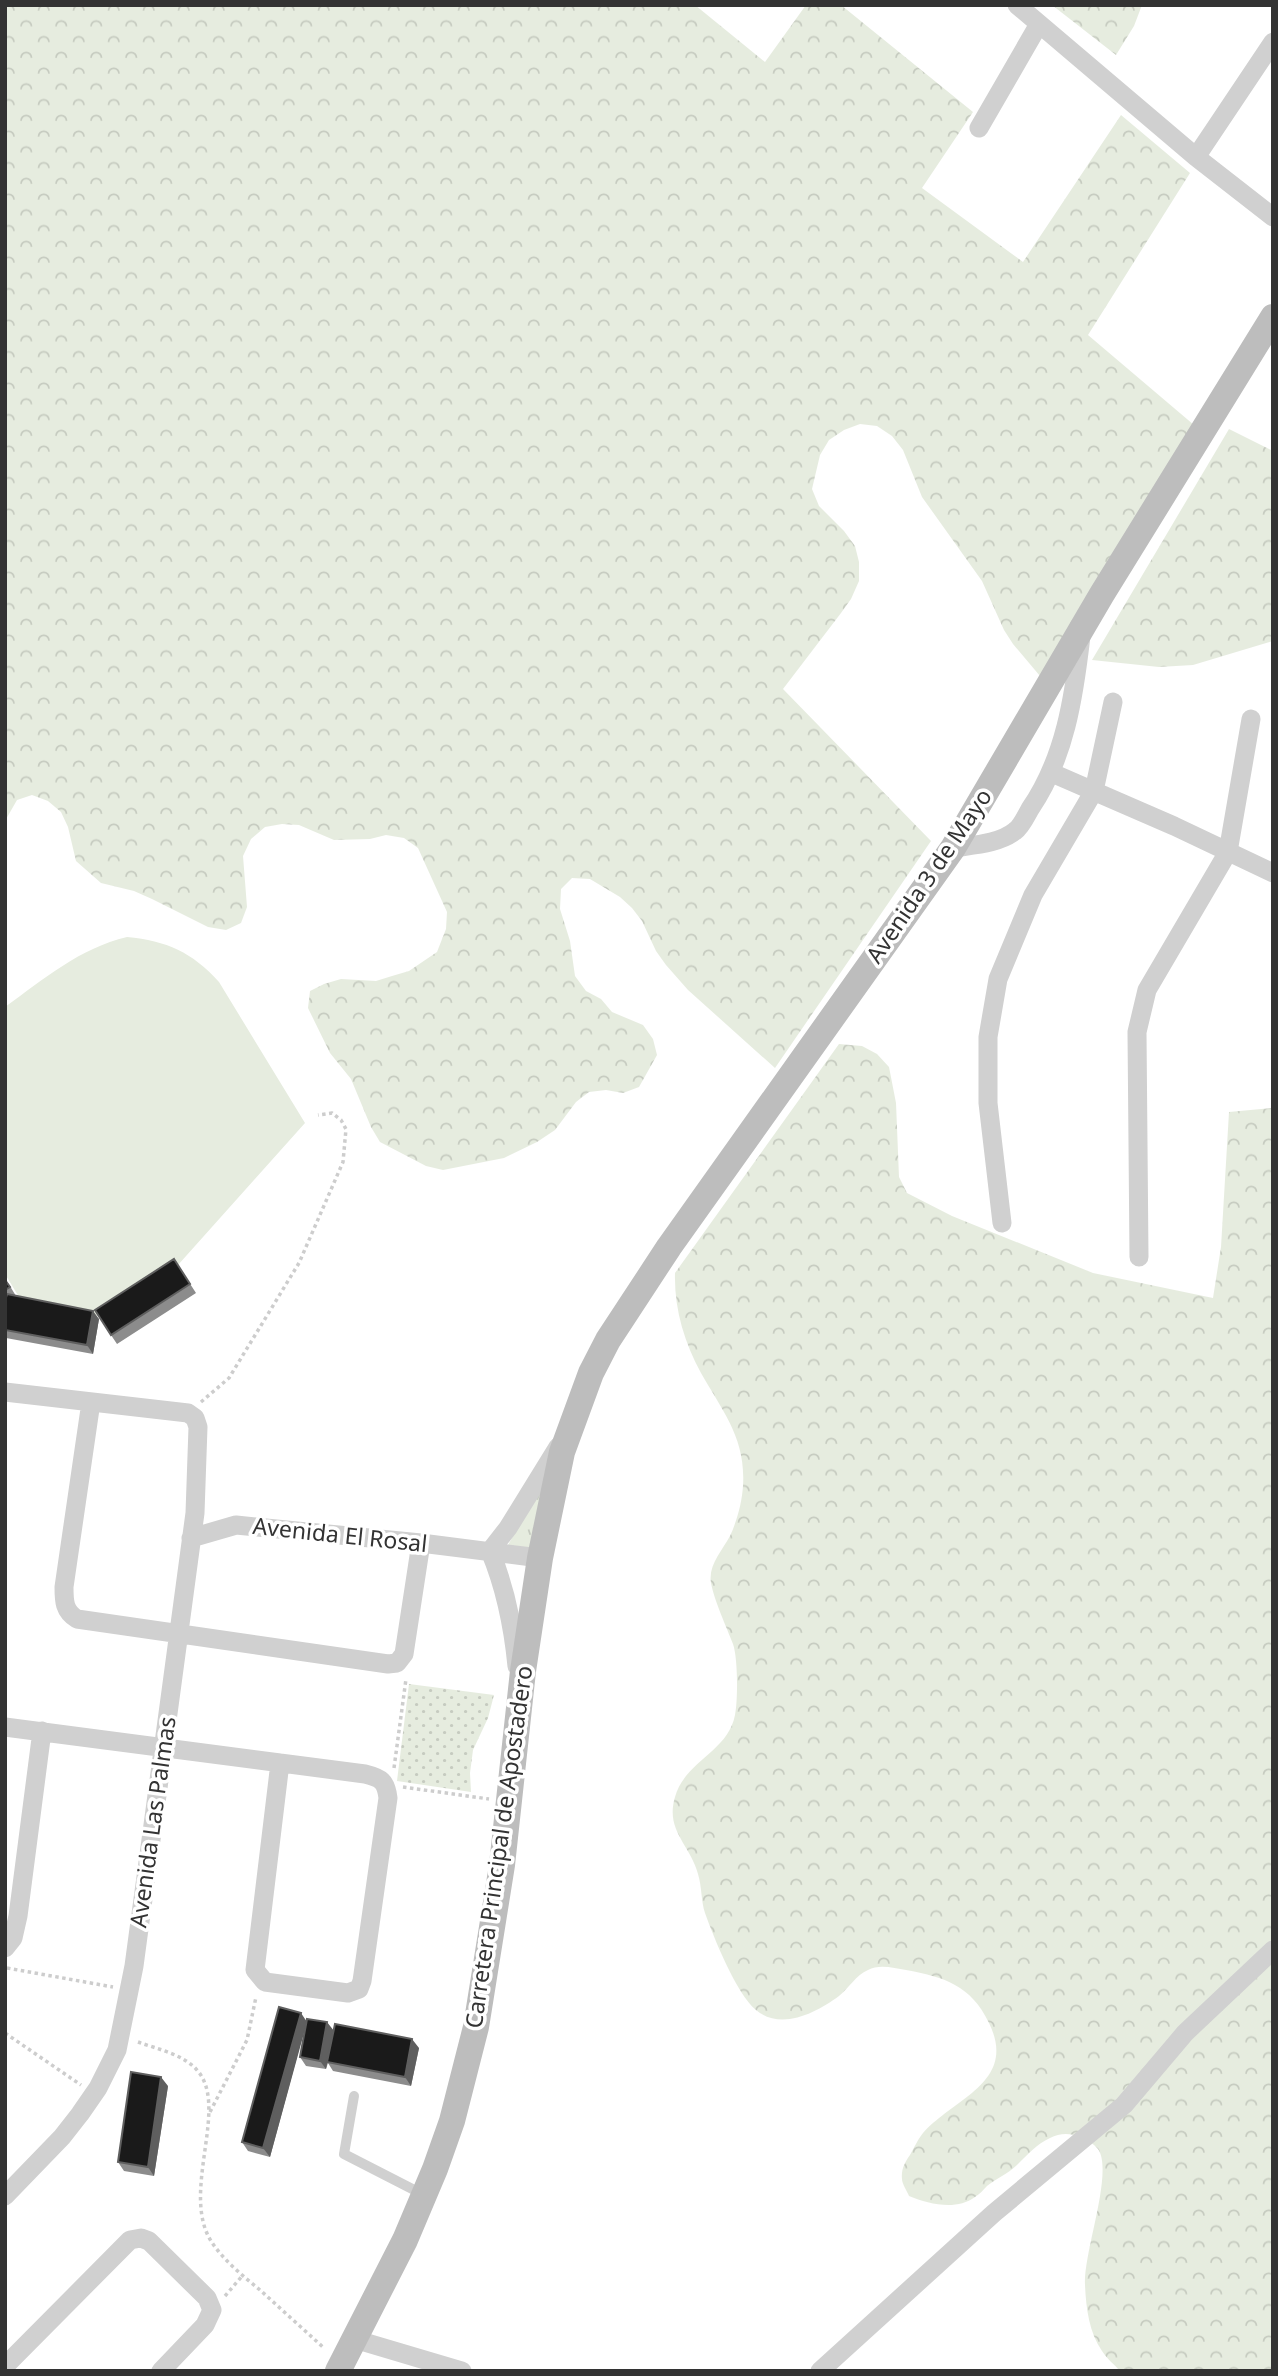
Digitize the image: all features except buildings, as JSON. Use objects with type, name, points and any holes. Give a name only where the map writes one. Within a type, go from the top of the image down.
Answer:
[{"type":"street","points":[[1017,5],[1196,157],[1273,217]]},
{"type":"street","points":[[979,128],[1039,24]]},
{"type":"street","points":[[1196,157],[1273,42]]},
{"type":"street","name":"Avenida 3 de Mayo","points":[[570,1425],[608,1340],[669,1247],[953,848],[1081,628],[1273,317]]},
{"type":"street","points":[[953,848],[998,839],[1015,831],[1052,774],[1067,726],[1075,686],[1081,628]]},
{"type":"street","points":[[1002,1223],[988,1103],[988,1037],[998,979],[1033,895],[1094,791],[1114,702]]},
{"type":"street","points":[[1139,1257],[1137,1032],[1147,990],[1228,852],[1251,719]]},
{"type":"street","points":[[1052,774],[1273,873]]},
{"type":"street","points":[[5,1392],[188,1413]]},
{"type":"street","points":[[91,1402],[64,1587],[64,1603],[69,1614],[77,1619],[388,1664],[397,1663],[404,1654],[421,1543]]},
{"type":"street","name":"Avenida Las Palmas","points":[[5,2196],[62,2137],[94,2094],[117,2050],[129,1990],[195,1513],[198,1427],[195,1419],[188,1413]]},
{"type":"street","points":[[520,1696],[510,1610],[490,1552],[508,1528],[570,1425]]},
{"type":"street","name":"Carretera Principal de Apostadero","points":[[340,2367],[425,2195],[452,2121],[476,2027],[502,1865],[520,1696],[540,1558],[570,1425]]},
{"type":"street","name":"Avenida El Rosal","points":[[191,1538],[236,1525],[540,1558]]},
{"type":"street","points":[[5,1727],[365,1774],[380,1778],[386,1785],[386,1811],[362,1981],[359,1989],[348,1993],[265,1982],[255,1970],[280,1763]]},
{"type":"street","points":[[5,1948],[13,1938],[18,1916],[42,1731]]},
{"type":"street","points":[[820,2371],[994,2213],[1124,2105],[1185,2033],[1273,1950]]},
{"type":"street","points":[[5,2366],[130,2240],[141,2238],[149,2241],[207,2298],[212,2310],[205,2325],[161,2371]]},
{"type":"street","points":[[354,2339],[462,2371]]},
{"type":"lane","points":[[354,2096],[344,2154],[425,2195]]},
{"type":"path","points":[[188,1413],[229,1378],[299,1263],[343,1162],[346,1142],[346,1129],[341,1119],[332,1113],[318,1115]]},
{"type":"path","points":[[397,1663],[407,1675],[393,1774],[386,1785],[509,1802]]},
{"type":"path","points":[[5,1967],[129,1990]]},
{"type":"path","points":[[210,2113],[247,2040],[259,1977]]},
{"type":"path","points":[[5,2033],[94,2094]]},
{"type":"path","points":[[120,2035],[177,2056],[197,2069],[206,2085],[210,2113],[202,2162],[200,2212],[211,2240],[243,2275],[340,2367]]},
{"type":"path","points":[[212,2310],[243,2275]]},
{"type":"green space","points":[[5,5],[695,5],[765,62],[806,5],[841,5],[973,112],[922,188],[1023,262],[1121,115],[1190,173],[1088,335],[1194,425],[1040,676],[1004,630],[982,581],[922,497],[903,450],[892,436],[877,426],[860,424],[829,440],[820,455],[812,489],[819,506],[855,546],[859,562],[859,581],[851,599],[783,689],[931,841],[775,1068],[688,990],[656,951],[642,921],[632,908],[620,897],[590,879],[572,878],[561,889],[560,909],[570,941],[575,976],[586,991],[601,999],[612,1012],[643,1025],[653,1039],[657,1055],[639,1087],[623,1093],[606,1090],[589,1092],[576,1102],[555,1130],[504,1158],[443,1170],[426,1166],[380,1142],[351,1079],[330,1053],[308,1008],[310,991],[324,984],[341,979],[376,981],[409,971],[437,952],[446,929],[447,912],[418,848],[404,838],[386,835],[370,839],[334,840],[299,825],[265,827],[251,839],[243,856],[247,907],[241,923],[226,930],[208,927],[134,891],[101,883],[76,861],[68,827],[61,812],[48,801],[32,795],[17,800],[5,821]]},
{"type":"green space","points":[[1052,5],[1142,5],[1134,26],[1116,55]]},
{"type":"green space","points":[[1229,429],[1273,451],[1273,641],[1193,665],[1159,667],[1092,660]]},
{"type":"green space","points":[[127,937],[167,945],[178,950],[199,963],[219,982],[305,1123],[178,1265],[99,1316],[22,1302],[5,1274],[5,1007],[48,975],[78,957]]},
{"type":"green space","points":[[839,1044],[862,1046],[877,1054],[889,1067],[896,1103],[899,1177],[907,1193],[952,1216],[1093,1273],[1213,1298],[1221,1247],[1229,1112],[1273,1108],[1273,2371],[1120,2371],[1106,2357],[1091,2328],[1085,2285],[1088,2253],[1100,2194],[1102,2160],[1098,2149],[1085,2139],[1065,2134],[1045,2140],[978,2195],[959,2204],[942,2205],[909,2196],[903,2183],[902,2172],[919,2138],[978,2087],[989,2075],[995,2060],[996,2043],[982,2010],[965,1991],[944,1980],[882,1967],[864,1972],[839,1996],[798,2017],[776,2019],[756,2010],[748,2002],[726,1964],[705,1913],[694,1863],[673,1819],[675,1797],[680,1785],[724,1738],[735,1715],[735,1650],[715,1597],[711,1576],[714,1564],[735,1524],[743,1486],[743,1469],[737,1439],[685,1337],[678,1312],[675,1273]]},
{"type":"green space","points":[[543,1484],[531,1548],[508,1545]]},
{"type":"green space","points":[[409,1684],[494,1695],[488,1718],[473,1750],[471,1792],[397,1781]]}]
